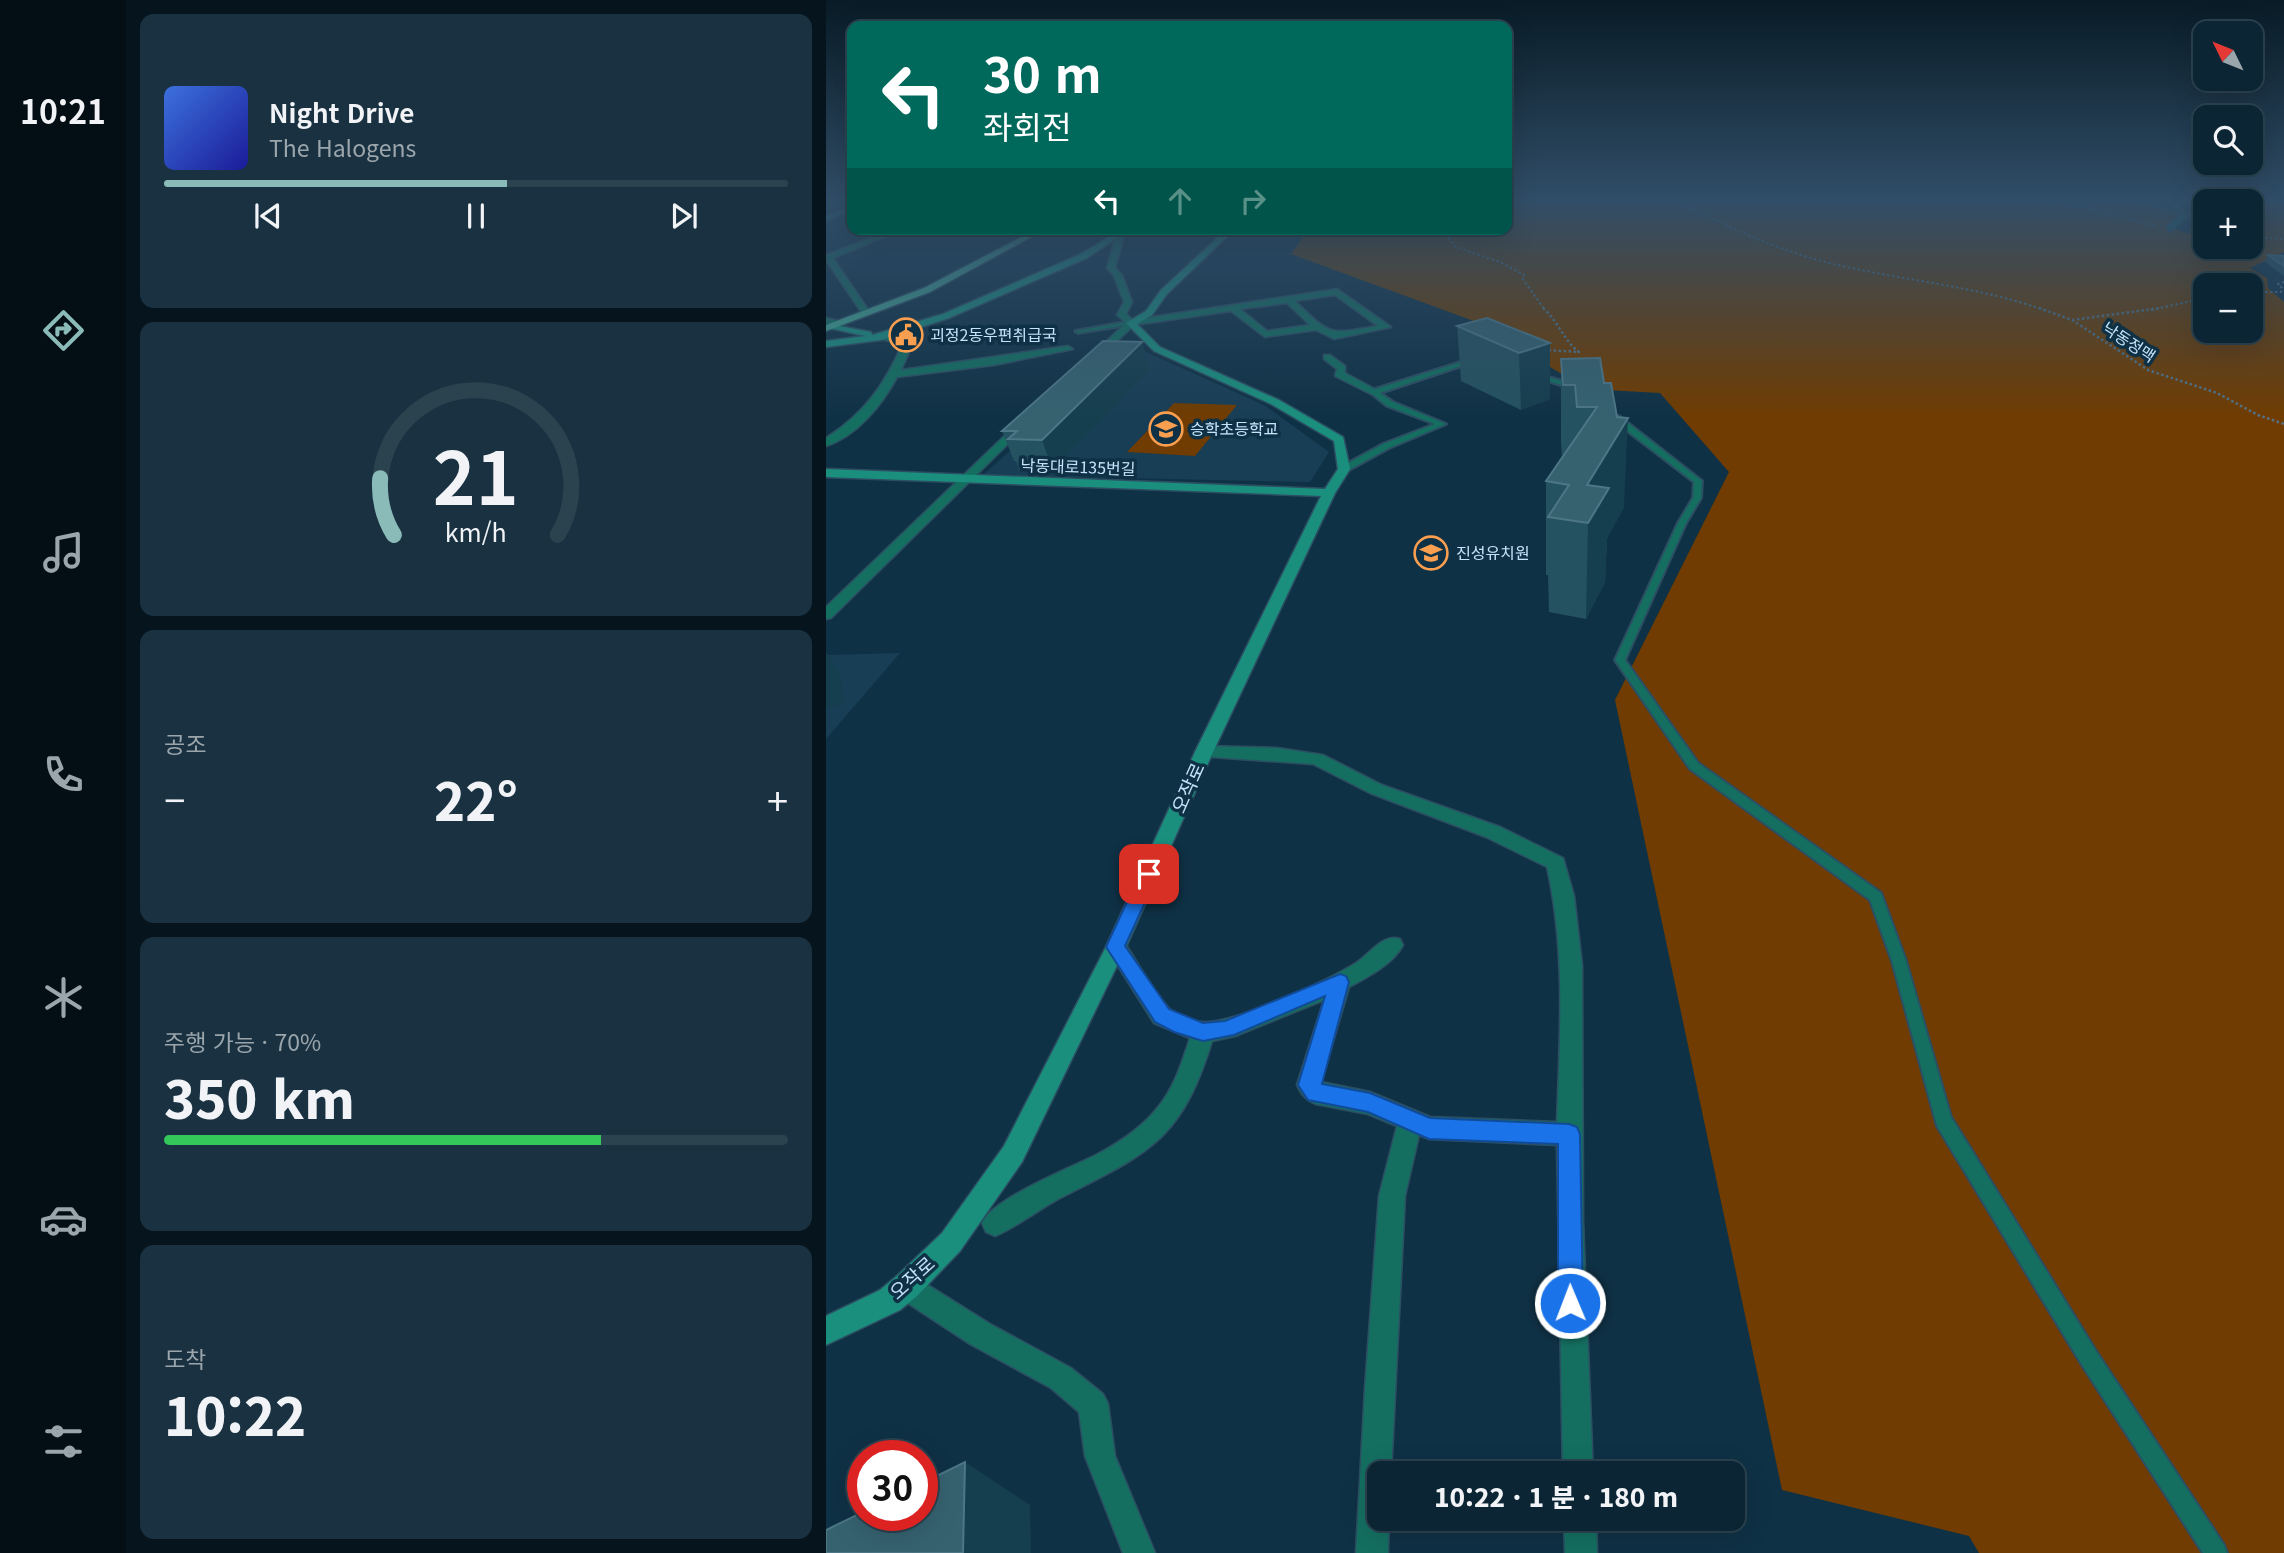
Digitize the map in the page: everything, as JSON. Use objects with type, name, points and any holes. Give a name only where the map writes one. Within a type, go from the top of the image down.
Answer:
[{"type":"main road","points":[[831,325],[927,290],[956,274]]},
{"type":"street","points":[[839,274],[867,314]]},
{"type":"street","points":[[826,344],[881,337],[946,316],[1042,274]]},
{"type":"street","points":[[1117,274],[1128,302],[1121,316],[1149,313],[1164,292],[1183,274]]},
{"type":"street","points":[[1150,292],[1169,274]]},
{"type":"street","points":[[1082,369],[1135,314],[1234,309],[1337,292],[1386,327],[1334,336],[1317,327],[1290,301]]},
{"type":"street","points":[[1234,309],[1265,334],[1317,327]]},
{"type":"street","points":[[1135,314],[1157,349],[1275,402],[1321,426],[1339,439],[1345,469]]},
{"type":"street","points":[[826,443],[876,405],[895,374],[909,341],[831,325]]},
{"type":"street","points":[[895,374],[994,362],[1068,349]]},
{"type":"street","points":[[1327,357],[1342,368],[1339,374],[1375,391]]},
{"type":"street","points":[[826,615],[1033,414]]},
{"type":"street","name":"오작로","points":[[826,1331],[891,1300],[907,1286],[951,1242],[1013,1154],[1116,947],[1204,752],[1329,493],[1345,469]]},
{"type":"street","name":"낙동대로135번길","points":[[826,473],[1329,493]]},
{"type":"street","points":[[1204,752],[1278,754],[1317,759],[1376,789],[1493,832],[1556,863],[1565,894],[1569,957],[1570,1303],[1577,1461]]},
{"type":"street","points":[[1116,947],[1162,1016],[1181,1026],[1203,1032],[1227,1029],[1340,982],[1364,969],[1392,945]]},
{"type":"street","points":[[1340,982],[1309,1085],[1316,1093],[1370,1102],[1429,1129],[1569,1134]]},
{"type":"street","points":[[995,1223],[1050,1190],[1092,1172],[1130,1149],[1154,1129],[1178,1099],[1190,1073],[1203,1032]]},
{"type":"street","points":[[1373,1553],[1379,1389],[1392,1196],[1410,1120]]},
{"type":"street","points":[[907,1286],[980,1334],[1061,1378],[1093,1404],[1100,1456],[1139,1553]]},
{"type":"street","points":[[1580,1531],[1581,1553]]},
{"type":"lane","points":[[1078,331],[1135,314]]},
{"type":"lane","points":[[1375,391],[1482,357]]},
{"type":"lane","points":[[1528,373],[1576,388],[1586,395]]},
{"type":"lane","points":[[1345,469],[1386,446],[1442,424],[1390,404],[1375,391]]},
{"type":"lane","points":[[1605,410],[1698,481],[1698,498],[1682,523],[1620,660],[1694,766],[1876,897],[1899,961],[1944,1120],[2089,1358],[2217,1553]]},
{"type":"path","points":[[1523,274],[1521,278],[1579,352],[1545,350]]},
{"type":"path","name":"낙동정맥","points":[[1894,274],[2036,307],[2072,320],[2148,370],[2217,393],[2258,415],[2284,424]]},
{"type":"path","points":[[2263,292],[2281,292],[2282,288],[2278,284],[2284,282]]},
{"type":"path","points":[[2072,320],[2157,309],[2193,301]]},
{"type":"shaded area","points":[[1347,274],[2193,274],[2193,343],[2263,343],[2263,276],[2267,278],[2268,288],[2284,302],[2284,1553],[1979,1553],[1969,1536],[1782,1490],[1615,700],[1729,472],[1660,393],[1587,389],[1471,320]]},
{"type":"shaded area","name":"승학초등학교","points":[[1123,349],[1139,349],[1264,405],[1329,452],[1310,482],[983,475]]},
{"type":"shaded area","points":[[1174,403],[1237,405],[1195,456],[1127,452]]},
{"type":"shaded area","points":[[900,653],[826,739],[826,655]]},
{"type":"building","points":[[1487,318],[1550,343],[1519,353],[1457,326]]},
{"type":"building","points":[[1103,341],[1142,342],[1042,440],[1008,439],[1017,431],[1002,431]]},
{"type":"building","points":[[1600,358],[1604,383],[1611,383],[1617,417],[1628,418],[1587,485],[1609,488],[1588,523],[1548,517],[1569,485],[1546,481],[1597,407],[1577,407],[1575,385],[1563,385],[1561,359]]},
{"type":"building","points":[[965,1462],[963,1553],[826,1553],[826,1530],[847,1520],[847,1531],[938,1531],[938,1475]]},
{"type":"place","name":"괴정2동우편취급국","points":[[906,335]]},
{"type":"place","name":"승학초등학교","points":[[1166,429]]},
{"type":"place","name":"진성유치원","points":[[1431,553]]},
{"type":"route","points":[[1149,874],[1116,947],[1162,1016],[1181,1026],[1203,1032],[1227,1029],[1340,982],[1309,1085],[1316,1093],[1327,1097],[1370,1102],[1429,1129],[1569,1134],[1570,1303]]}]
